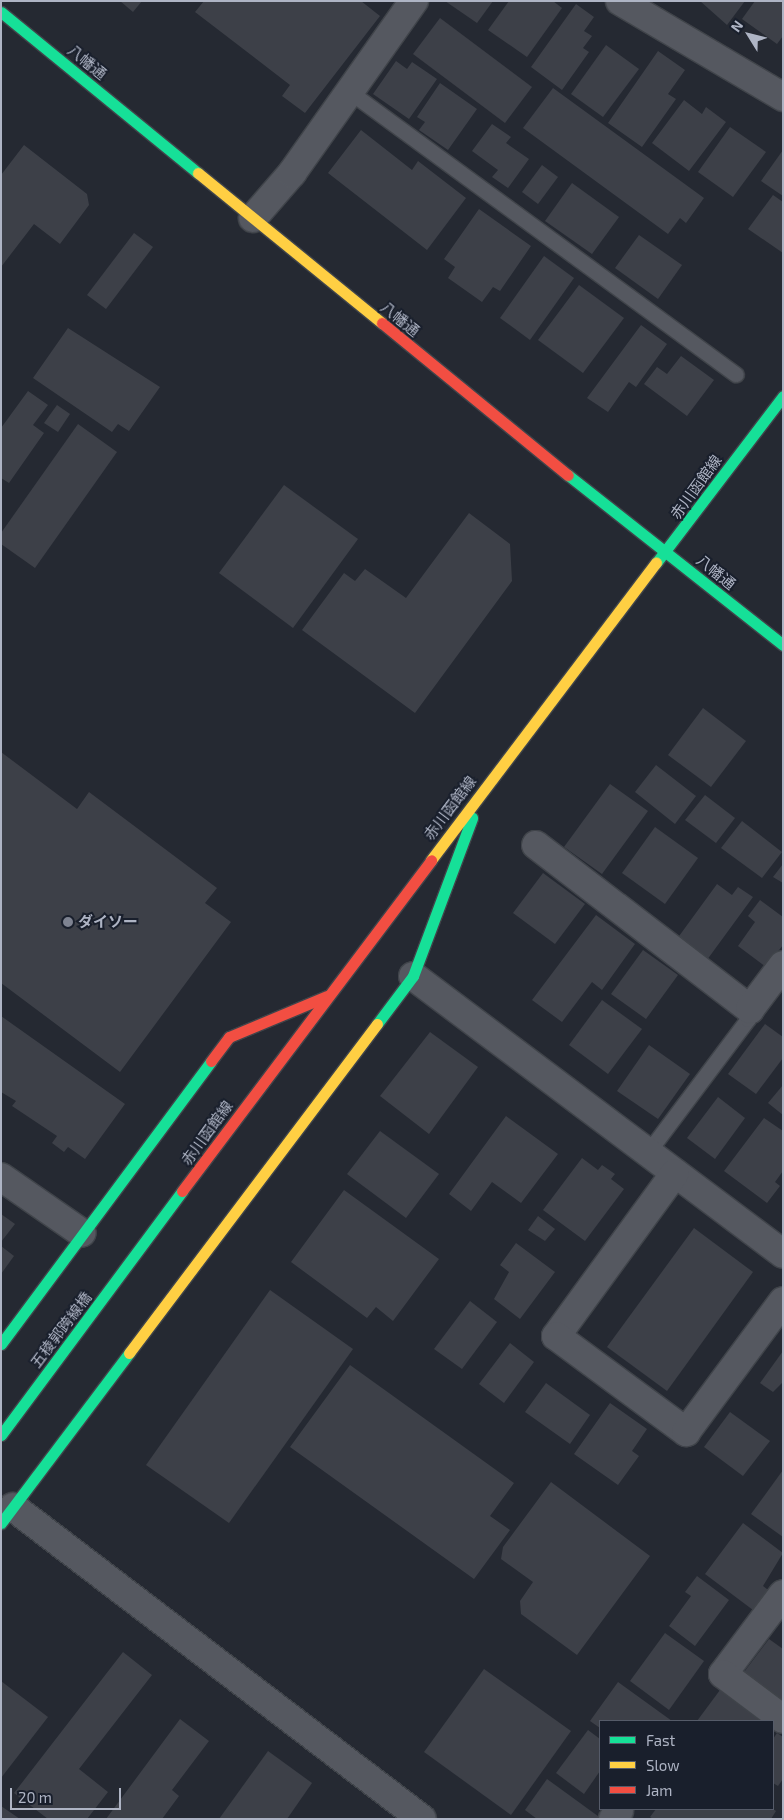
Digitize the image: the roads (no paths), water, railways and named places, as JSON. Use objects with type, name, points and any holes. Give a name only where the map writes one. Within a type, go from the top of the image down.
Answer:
[{"type":"main road","name":"八幡通","points":[[1,12],[783,645]]},
{"type":"main road","name":"赤川函館線","points":[[146,1243],[482,790],[668,552],[783,396]]},
{"type":"main road","points":[[7,1515],[413,976],[482,790]]},
{"type":"main road","points":[[1,1344],[228,1037],[328,996]]},
{"type":"main road","name":"五稜郭跨線橋","points":[[1,1435],[146,1243]]},
{"type":"street","points":[[254,218],[350,92],[414,1]]},
{"type":"street","points":[[620,1],[783,97]]},
{"type":"street","points":[[536,845],[750,1009],[783,965]]},
{"type":"street","points":[[413,976],[675,1173],[779,1243]]},
{"type":"street","points":[[675,1173],[556,1336],[686,1432],[783,1302]]},
{"type":"street","points":[[1,1177],[82,1233]]},
{"type":"street","points":[[7,1515],[422,1819]]},
{"type":"street","points":[[783,1594],[723,1674],[783,1719]]},
{"type":"lane","points":[[350,92],[736,374]]},
{"type":"lane","points":[[648,1152],[748,1019],[750,1009]]},
{"type":"place","name":"ダイソー","points":[[68,922]]}]
